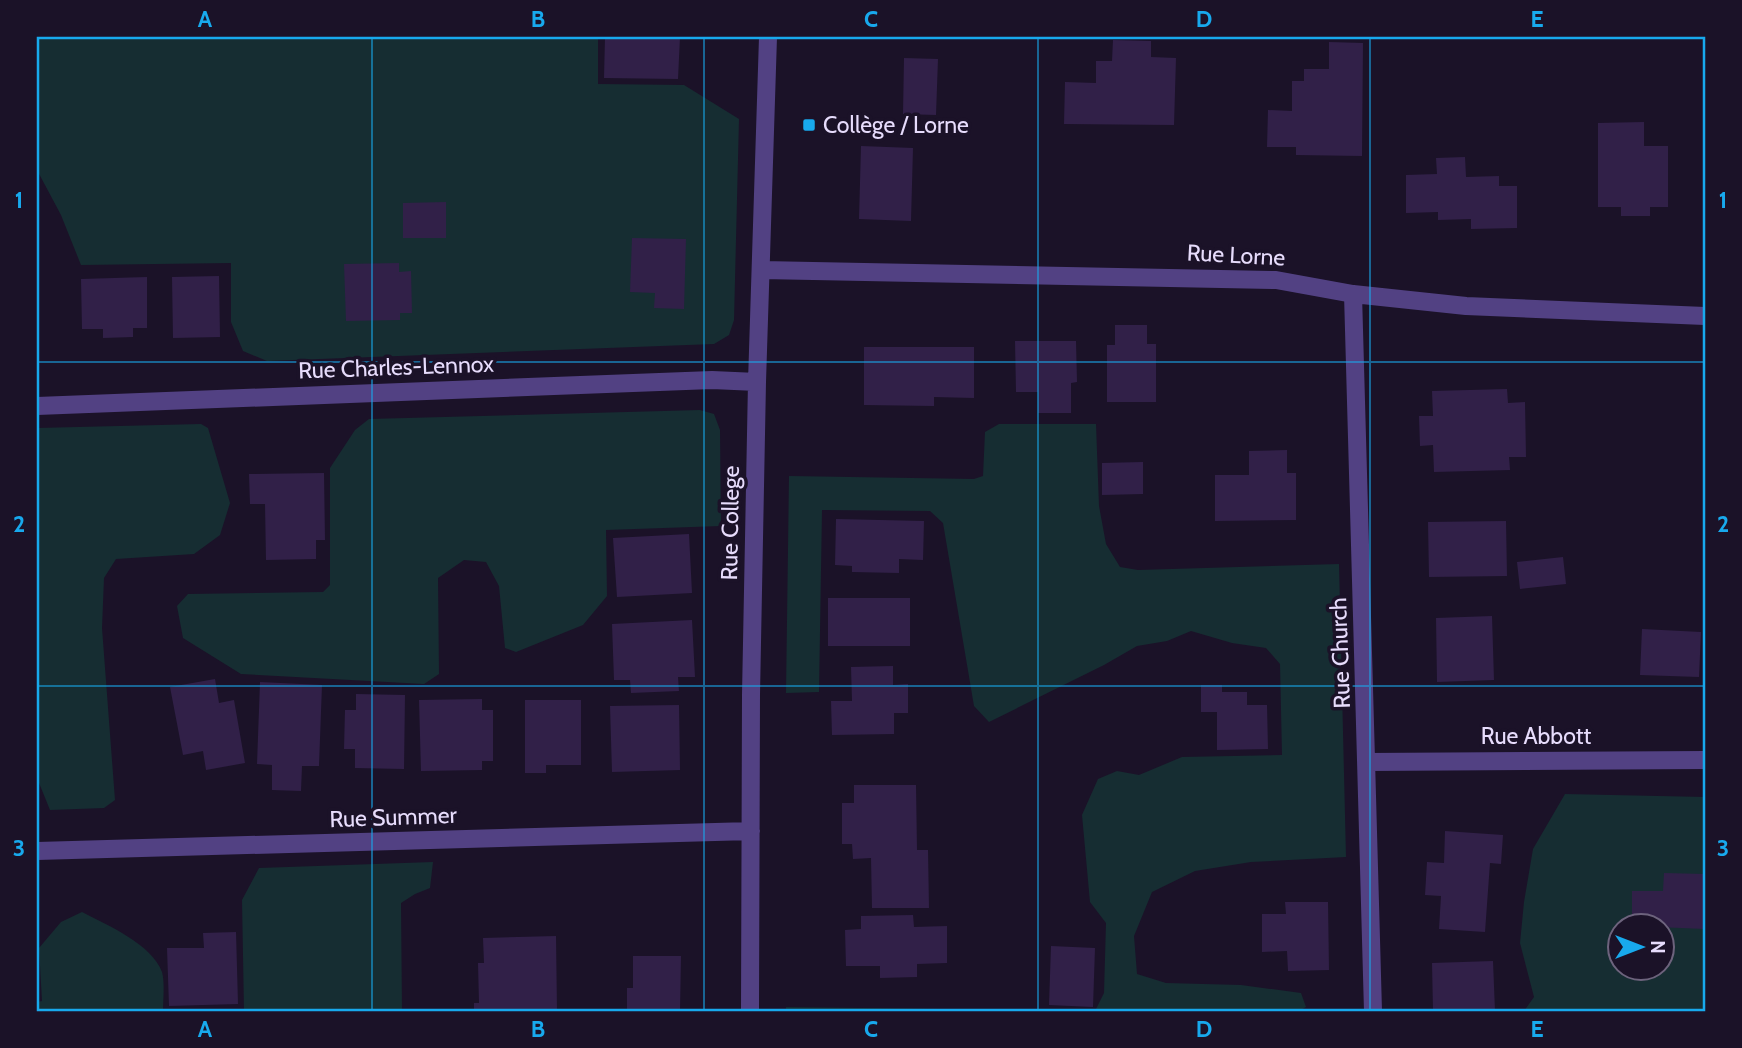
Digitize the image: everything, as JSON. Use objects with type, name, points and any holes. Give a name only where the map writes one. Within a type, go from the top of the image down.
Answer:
[{"type":"street","name":"Rue College","points":[[750,1011],[751,695],[768,37]]},
{"type":"street","name":"Rue Lorne","points":[[762,270],[1276,280],[1353,294],[1466,306],[1705,316]]},
{"type":"street","name":"Rue Church","points":[[1353,294],[1373,1011]]},
{"type":"street","name":"Rue Charles-Lennox","points":[[37,406],[712,380],[757,382]]},
{"type":"street","name":"Rue Abbott","points":[[1367,762],[1705,760]]},
{"type":"street","name":"Rue Summer","points":[[37,851],[751,831]]},
{"type":"green space","points":[[37,37],[598,37],[598,84],[684,85],[739,119],[734,320],[729,335],[714,344],[267,361],[243,351],[231,322],[231,263],[81,265],[61,215],[37,170]]},
{"type":"green space","points":[[700,410],[714,414],[720,430],[721,526],[606,530],[607,596],[583,625],[516,652],[505,648],[499,586],[486,562],[464,560],[438,578],[439,674],[424,684],[241,674],[183,638],[177,606],[188,594],[323,592],[330,585],[330,468],[355,430],[369,419]]},
{"type":"green space","points":[[201,424],[208,428],[230,503],[220,535],[194,554],[116,559],[104,578],[102,628],[115,800],[104,808],[50,810],[37,778],[37,428]]},
{"type":"green space","points":[[999,424],[1096,424],[1099,506],[1106,544],[1120,567],[1138,570],[1339,564],[1346,857],[1251,862],[1195,871],[1152,892],[1134,936],[1137,974],[1166,983],[1241,985],[1301,993],[1306,1007],[1299,1011],[1095,1011],[1104,993],[1106,923],[1090,902],[1082,815],[1098,779],[1117,771],[1139,775],[1182,757],[1282,755],[1280,664],[1266,648],[1232,643],[1191,631],[1167,641],[1137,646],[989,722],[974,706],[943,523],[930,511],[822,510],[819,692],[786,693],[789,476],[974,479],[983,476],[985,432]]},
{"type":"green space","points":[[1565,794],[1705,797],[1705,1011],[1524,1011],[1534,997],[1520,943],[1533,849]]},
{"type":"green space","points":[[433,862],[430,888],[401,903],[402,1011],[244,1011],[242,900],[259,868]]},
{"type":"green space","points":[[82,912],[128,936],[157,962],[163,976],[163,1011],[37,1011],[37,1002],[42,1001],[39,948],[61,922]]},
{"type":"green space","points":[[786,1007],[1095,1011],[786,1011]]},
{"type":"building","points":[[605,37],[680,37],[678,79],[604,78]]},
{"type":"building","points":[[1113,40],[1151,41],[1151,57],[1176,58],[1174,125],[1064,124],[1065,82],[1096,83],[1096,61],[1112,61]]},
{"type":"building","points":[[1329,42],[1363,43],[1362,156],[1296,155],[1296,147],[1267,147],[1268,110],[1292,111],[1292,81],[1304,81],[1304,69],[1329,69]]},
{"type":"building","points":[[904,58],[938,59],[936,115],[903,114]]},
{"type":"building","points":[[1644,122],[1644,146],[1668,146],[1668,207],[1650,207],[1650,216],[1621,216],[1621,207],[1598,207],[1598,123]]},
{"type":"building","points":[[861,146],[913,148],[911,221],[859,219]]},
{"type":"building","points":[[1465,157],[1466,177],[1499,176],[1499,186],[1517,186],[1517,228],[1471,229],[1471,219],[1438,220],[1438,212],[1406,213],[1406,175],[1437,174],[1436,158]]},
{"type":"building","points":[[446,202],[446,238],[403,238],[403,203]]},
{"type":"building","points":[[632,238],[686,239],[684,309],[654,308],[655,293],[630,292]]},
{"type":"building","points":[[399,263],[399,272],[411,271],[412,313],[400,313],[400,320],[346,321],[344,264]]},
{"type":"building","points":[[219,276],[220,337],[173,338],[172,277]]},
{"type":"building","points":[[147,277],[147,328],[133,328],[133,337],[103,338],[103,329],[82,329],[81,279]]},
{"type":"building","points":[[1115,325],[1147,325],[1147,344],[1156,344],[1156,402],[1107,402],[1107,345],[1115,345]]},
{"type":"building","points":[[1015,341],[1076,341],[1077,382],[1071,383],[1071,413],[1038,413],[1038,392],[1016,392]]},
{"type":"building","points":[[864,347],[974,347],[974,398],[934,397],[934,406],[864,405]]},
{"type":"building","points":[[1507,389],[1508,403],[1525,402],[1526,457],[1509,457],[1510,470],[1434,472],[1433,445],[1420,446],[1419,416],[1433,416],[1432,391]]},
{"type":"building","points":[[1287,450],[1287,473],[1296,473],[1296,520],[1215,521],[1215,475],[1249,475],[1249,451]]},
{"type":"building","points":[[1143,462],[1143,494],[1102,495],[1102,463]]},
{"type":"building","points":[[324,473],[325,540],[316,540],[316,559],[266,560],[265,504],[250,504],[249,474]]},
{"type":"building","points":[[836,519],[924,521],[923,560],[899,559],[899,573],[852,572],[852,566],[835,565]]},
{"type":"building","points":[[1506,521],[1507,576],[1429,577],[1428,522]]},
{"type":"building","points":[[689,534],[692,593],[617,597],[613,538]]},
{"type":"building","points":[[1563,557],[1566,584],[1520,589],[1517,562]]},
{"type":"building","points":[[828,598],[910,598],[910,646],[828,646]]},
{"type":"building","points":[[1492,616],[1494,680],[1437,682],[1436,618]]},
{"type":"building","points":[[692,620],[695,677],[678,677],[679,691],[631,693],[630,680],[614,680],[612,624]]},
{"type":"building","points":[[1642,629],[1701,632],[1699,677],[1640,675]]},
{"type":"building","points":[[893,666],[893,685],[908,684],[908,713],[894,713],[894,734],[832,735],[831,701],[852,701],[851,667]]},
{"type":"building","points":[[215,679],[219,703],[234,700],[245,763],[206,770],[203,751],[183,755],[170,687]]},
{"type":"building","points":[[260,682],[322,685],[319,766],[302,766],[301,791],[272,790],[272,765],[257,764]]},
{"type":"building","points":[[1201,685],[1222,685],[1222,692],[1247,692],[1247,705],[1267,705],[1268,749],[1217,750],[1217,712],[1201,712]]},
{"type":"building","points":[[356,694],[405,695],[404,769],[355,768],[355,749],[344,749],[345,710],[356,710]]},
{"type":"building","points":[[482,699],[482,710],[493,710],[493,761],[482,761],[482,770],[421,771],[419,700]]},
{"type":"building","points":[[525,700],[581,700],[581,765],[546,765],[546,773],[525,773]]},
{"type":"building","points":[[679,705],[680,770],[612,772],[610,706]]},
{"type":"building","points":[[854,785],[916,785],[917,850],[928,850],[929,908],[872,908],[871,858],[853,859],[852,844],[842,844],[842,803],[854,803]]},
{"type":"building","points":[[1445,831],[1503,835],[1501,864],[1490,863],[1485,932],[1439,929],[1441,896],[1425,895],[1427,862],[1444,863]]},
{"type":"building","points":[[1664,873],[1705,874],[1705,929],[1676,928],[1676,912],[1632,912],[1632,891],[1663,891]]},
{"type":"building","points":[[1285,902],[1328,902],[1329,970],[1288,971],[1287,951],[1262,952],[1262,914],[1286,914]]},
{"type":"building","points":[[913,915],[914,927],[947,926],[947,963],[917,964],[917,977],[880,978],[880,966],[846,966],[845,930],[861,929],[861,916]]},
{"type":"building","points":[[236,932],[238,1004],[169,1006],[167,948],[204,948],[203,933]]},
{"type":"building","points":[[556,936],[557,1011],[474,1011],[474,1003],[479,1003],[478,963],[484,963],[483,938]]},
{"type":"building","points":[[1051,946],[1095,948],[1093,1007],[1049,1005]]},
{"type":"building","points":[[633,956],[681,956],[680,1011],[627,1011],[627,988],[633,988]]},
{"type":"building","points":[[1493,961],[1495,1011],[1433,1011],[1432,963]]},
{"type":"place","name":"Collège / Lorne","points":[[809,125]]}]
